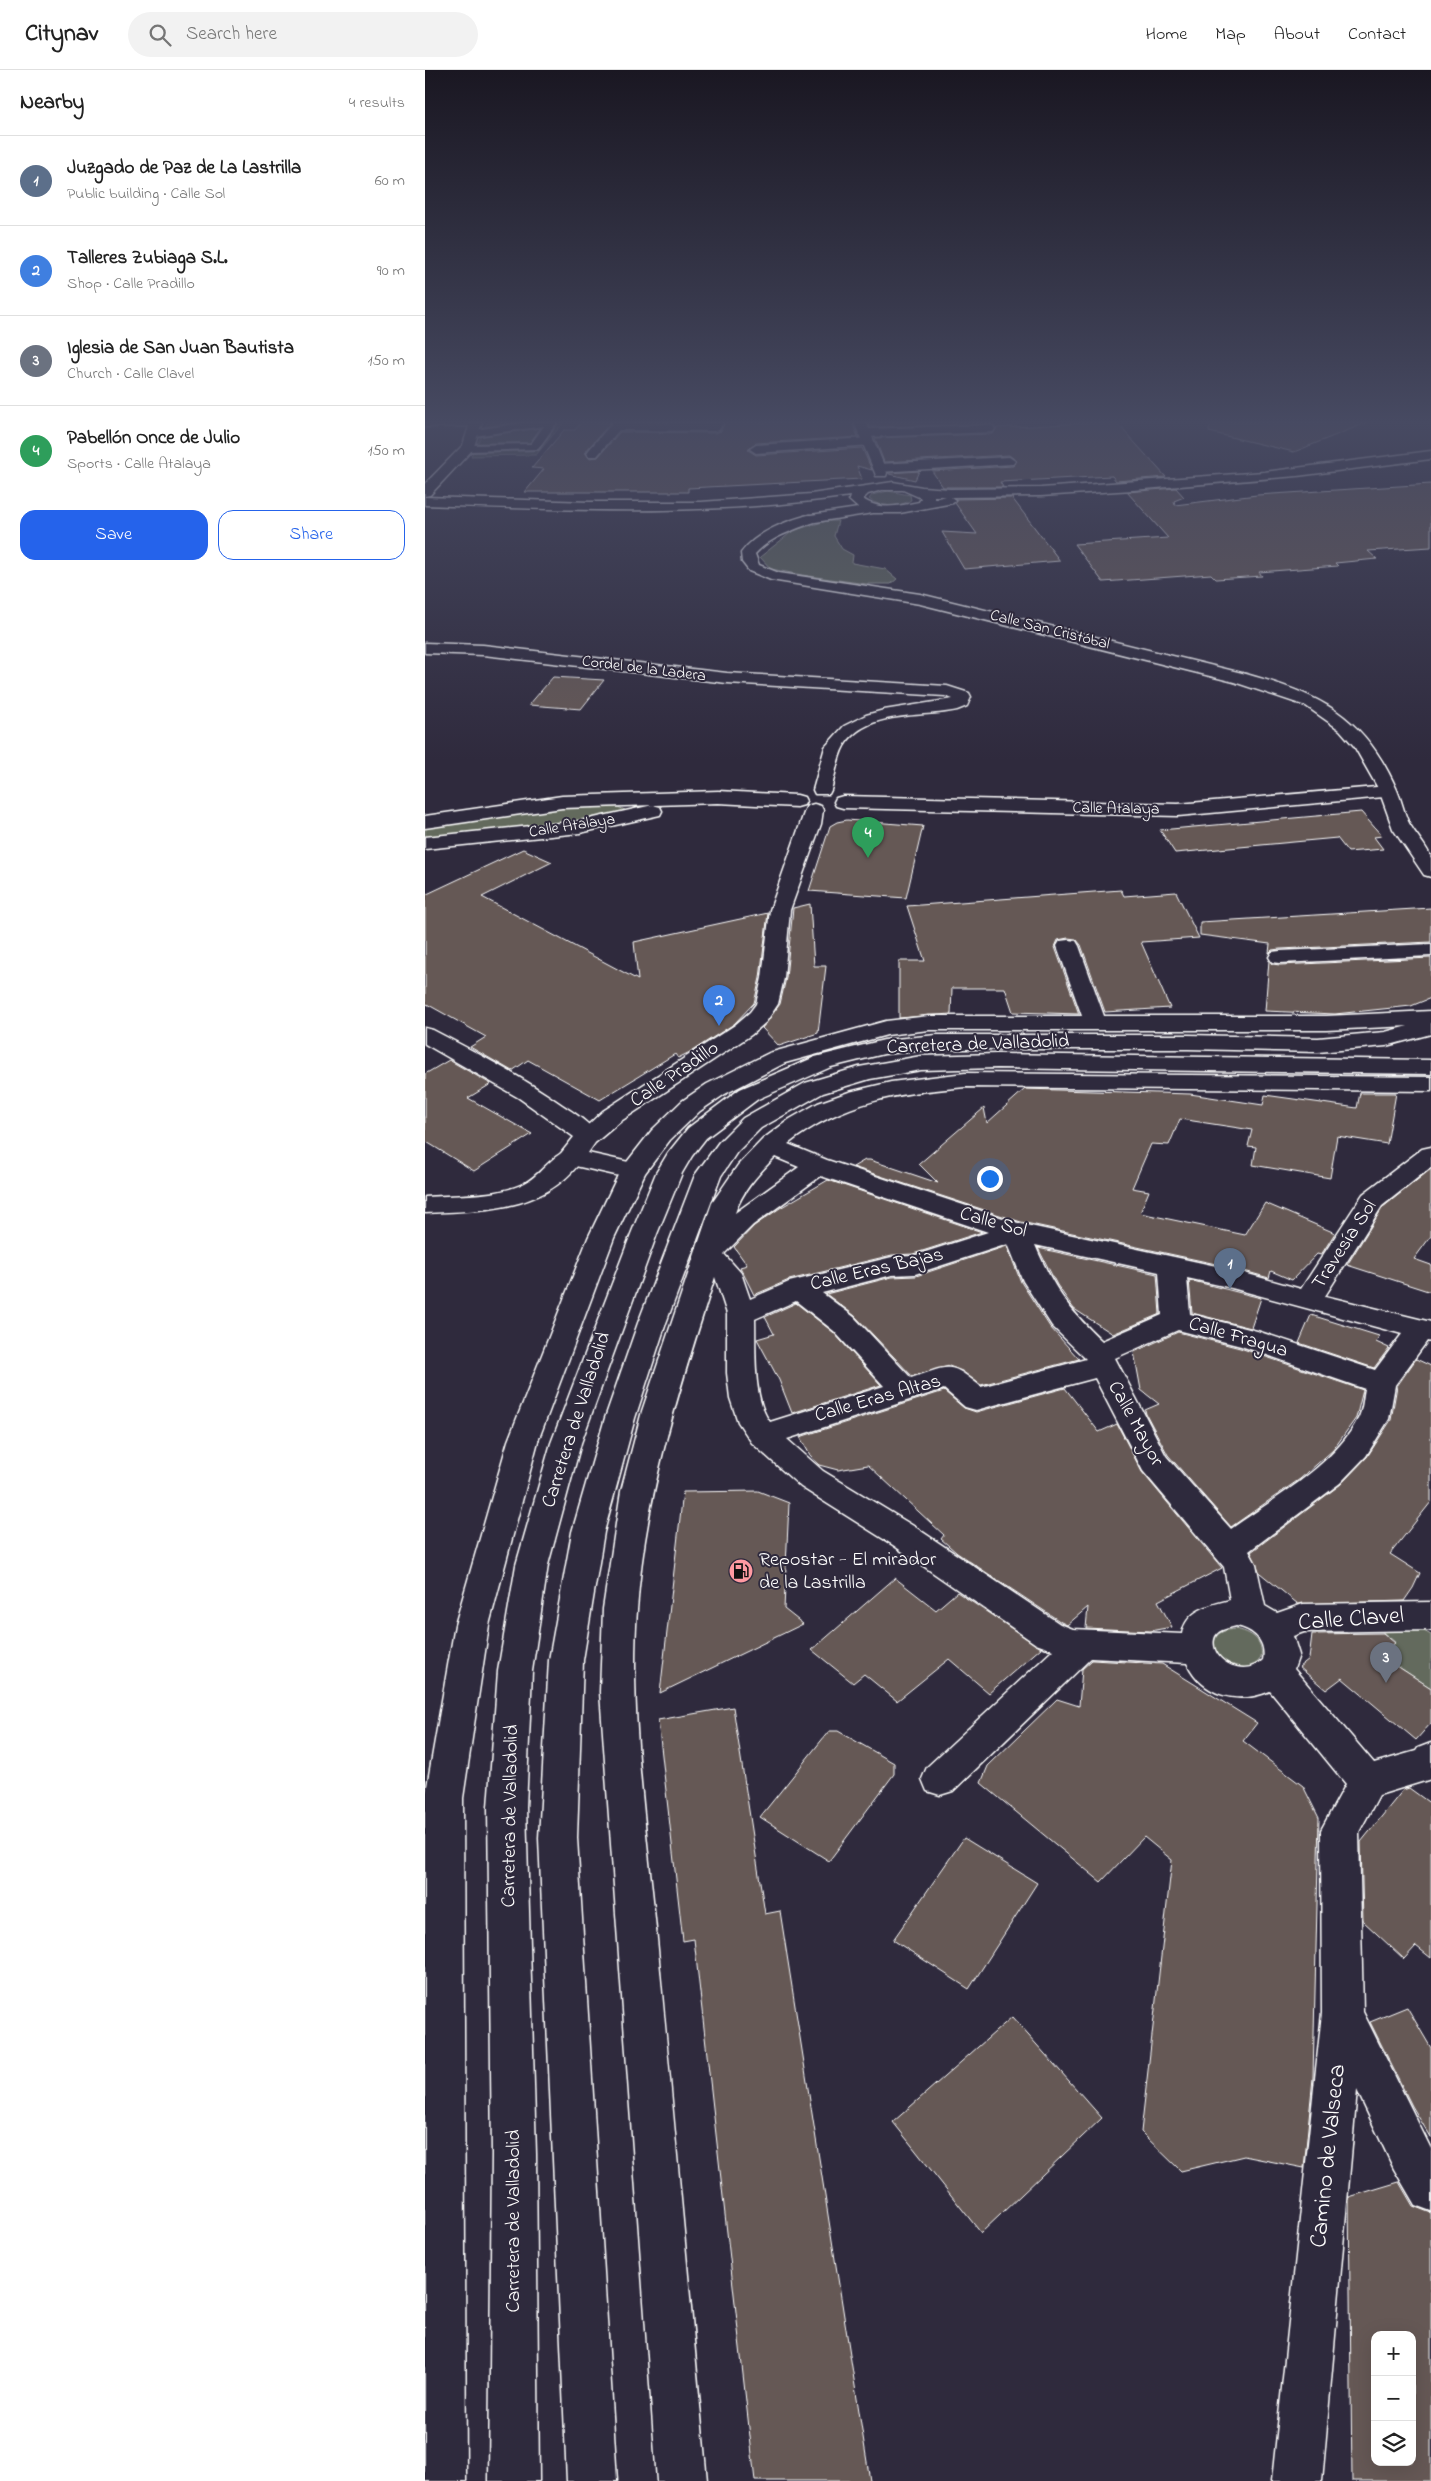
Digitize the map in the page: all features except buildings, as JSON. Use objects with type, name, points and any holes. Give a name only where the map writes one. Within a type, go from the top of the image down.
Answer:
[{"type":"main road","name":"Calle San Cristóbal","points":[[774,535],[762,540],[747,553],[749,562],[756,569],[776,576],[921,599],[1273,687],[1321,706],[1352,730],[1372,760],[1388,792]]},
{"type":"main road","name":"Cordel de la Ladera","points":[[425,648],[483,650],[727,678],[947,691],[957,693],[963,698],[961,702],[951,707],[909,710],[870,720],[853,728],[838,741],[822,790]]},
{"type":"main road","points":[[864,687],[862,714],[870,720]]},
{"type":"main road","points":[[805,806],[801,794],[822,790],[838,793],[843,802]]},
{"type":"main road","name":"Calle Atalaya","points":[[425,822],[562,802],[718,797],[835,808],[843,802],[1178,810],[1388,792]]},
{"type":"main road","points":[[1388,792],[1399,822],[1431,871]]},
{"type":"main road","name":"Calle Atalaya","points":[[425,843],[580,827],[718,797]]},
{"type":"main road","name":"Calle Pradillo","points":[[425,1205],[525,1193],[540,1185],[562,1166],[587,1137],[612,1116],[743,1030],[758,1017],[767,1004],[773,978],[780,910],[811,824],[805,806]]},
{"type":"main road","name":"Carretera de Valladolid","points":[[1068,946],[1095,1022]]},
{"type":"main road","points":[[1280,957],[1431,950]]},
{"type":"main road","name":"Carretera de Valladolid","points":[[441,2481],[445,1780],[472,1624],[523,1441],[601,1238],[633,1171],[661,1135],[691,1106],[716,1089],[777,1058],[886,1028],[929,1023],[1317,1023],[1431,1018]]},
{"type":"main road","name":"Carretera de Valladolid","points":[[515,2481],[514,2154],[507,1807],[515,1671],[532,1565],[566,1443],[644,1234],[669,1173],[681,1153],[697,1133],[749,1094],[823,1062],[884,1047],[937,1042],[1178,1042],[1318,1045],[1386,1038],[1431,1027]]},
{"type":"main road","points":[[425,1035],[487,1069],[541,1102],[587,1137]]},
{"type":"main road","name":"Carretera de Valladolid","points":[[592,2481],[558,1838],[566,1660],[588,1532],[621,1418],[652,1323],[708,1175],[728,1147],[752,1123],[814,1088],[858,1075],[921,1063],[1016,1062],[1431,1067]]},
{"type":"main road","name":"Carretera de Valladolid","points":[[682,2481],[626,1806],[618,1692],[620,1609],[637,1491],[657,1411],[725,1202],[742,1175],[756,1159],[790,1130],[837,1104],[864,1094],[914,1084],[984,1080],[1346,1081],[1431,1084]]},
{"type":"main road","name":"Calle Sol","points":[[771,1146],[817,1166],[1015,1232],[1230,1278],[1308,1301],[1426,1331]]},
{"type":"main road","name":"Travesía Sol","points":[[1308,1301],[1371,1200],[1431,1155]]},
{"type":"main road","points":[[425,1188],[479,1184],[562,1166],[633,1171]]},
{"type":"main road","points":[[817,1166],[744,1219],[708,1254],[727,1273],[741,1314],[742,1373],[745,1398],[751,1416],[763,1435],[812,1479],[904,1536],[1031,1625],[1062,1640],[1083,1644],[1196,1649]]},
{"type":"main road","name":"Calle Eras Bajas","points":[[741,1314],[799,1289],[892,1266],[915,1265],[1015,1232]]},
{"type":"main road","name":"Calle Mayor","points":[[1015,1232],[1037,1281],[1062,1319],[1101,1360],[1154,1463],[1229,1548],[1240,1564],[1261,1622]]},
{"type":"main road","points":[[1172,1266],[1176,1320]]},
{"type":"main road","points":[[799,1289],[844,1324],[907,1391]]},
{"type":"main road","name":"Calle Fragua","points":[[1101,1360],[1176,1320],[1255,1340],[1381,1383]]},
{"type":"main road","points":[[1229,1548],[1329,1475],[1355,1448],[1374,1419],[1381,1383],[1426,1331]]},
{"type":"main road","name":"Calle Eras Altas","points":[[763,1435],[949,1377],[976,1399],[1101,1360]]},
{"type":"main road","points":[[1223,1613],[1261,1622],[1279,1640],[1282,1651],[1281,1663],[1275,1672],[1264,1680],[1251,1684],[1222,1679],[1210,1671],[1201,1660],[1196,1649],[1199,1631],[1210,1618],[1223,1613]]},
{"type":"main road","name":"Calle Clavel","points":[[1261,1622],[1303,1618],[1431,1616]]},
{"type":"main road","points":[[940,1779],[1083,1644]]},
{"type":"main road","points":[[1275,1672],[1367,1782],[1430,1763]]},
{"type":"main road","name":"Camino de Valseca","points":[[1297,2481],[1343,2013],[1339,1830],[1367,1782]]},
{"type":"main road","points":[[1343,2013],[1409,2154],[1431,2189]]},
{"type":"green space","points":[[788,535],[834,535],[842,549],[853,555],[852,563],[885,569],[897,579],[891,584],[867,584],[802,575],[771,569],[760,557]]},
{"type":"green space","points":[[613,805],[625,810],[623,813],[576,825],[425,841],[425,828],[563,806]]},
{"type":"green space","points":[[1369,1621],[1406,1621],[1431,1635],[1431,1688],[1380,1655],[1395,1642]]},
{"type":"green space","points":[[1235,1629],[1251,1635],[1260,1646],[1261,1658],[1250,1667],[1239,1668],[1215,1657],[1214,1645],[1216,1637],[1223,1632]]},
{"type":"place","name":"Pabellón Once de Julio","points":[[868,858]]},
{"type":"place","name":"Talleres Zubiaga S.L.","points":[[719,1026]]},
{"type":"place","name":"Juzgado de Paz de La Lastrilla","points":[[1230,1289]]},
{"type":"place","name":"Repostar - El mirador de la Lastrilla","points":[[741,1571]]},
{"type":"place","name":"Iglesia de San Juan Bautista","points":[[1386,1683]]}]
